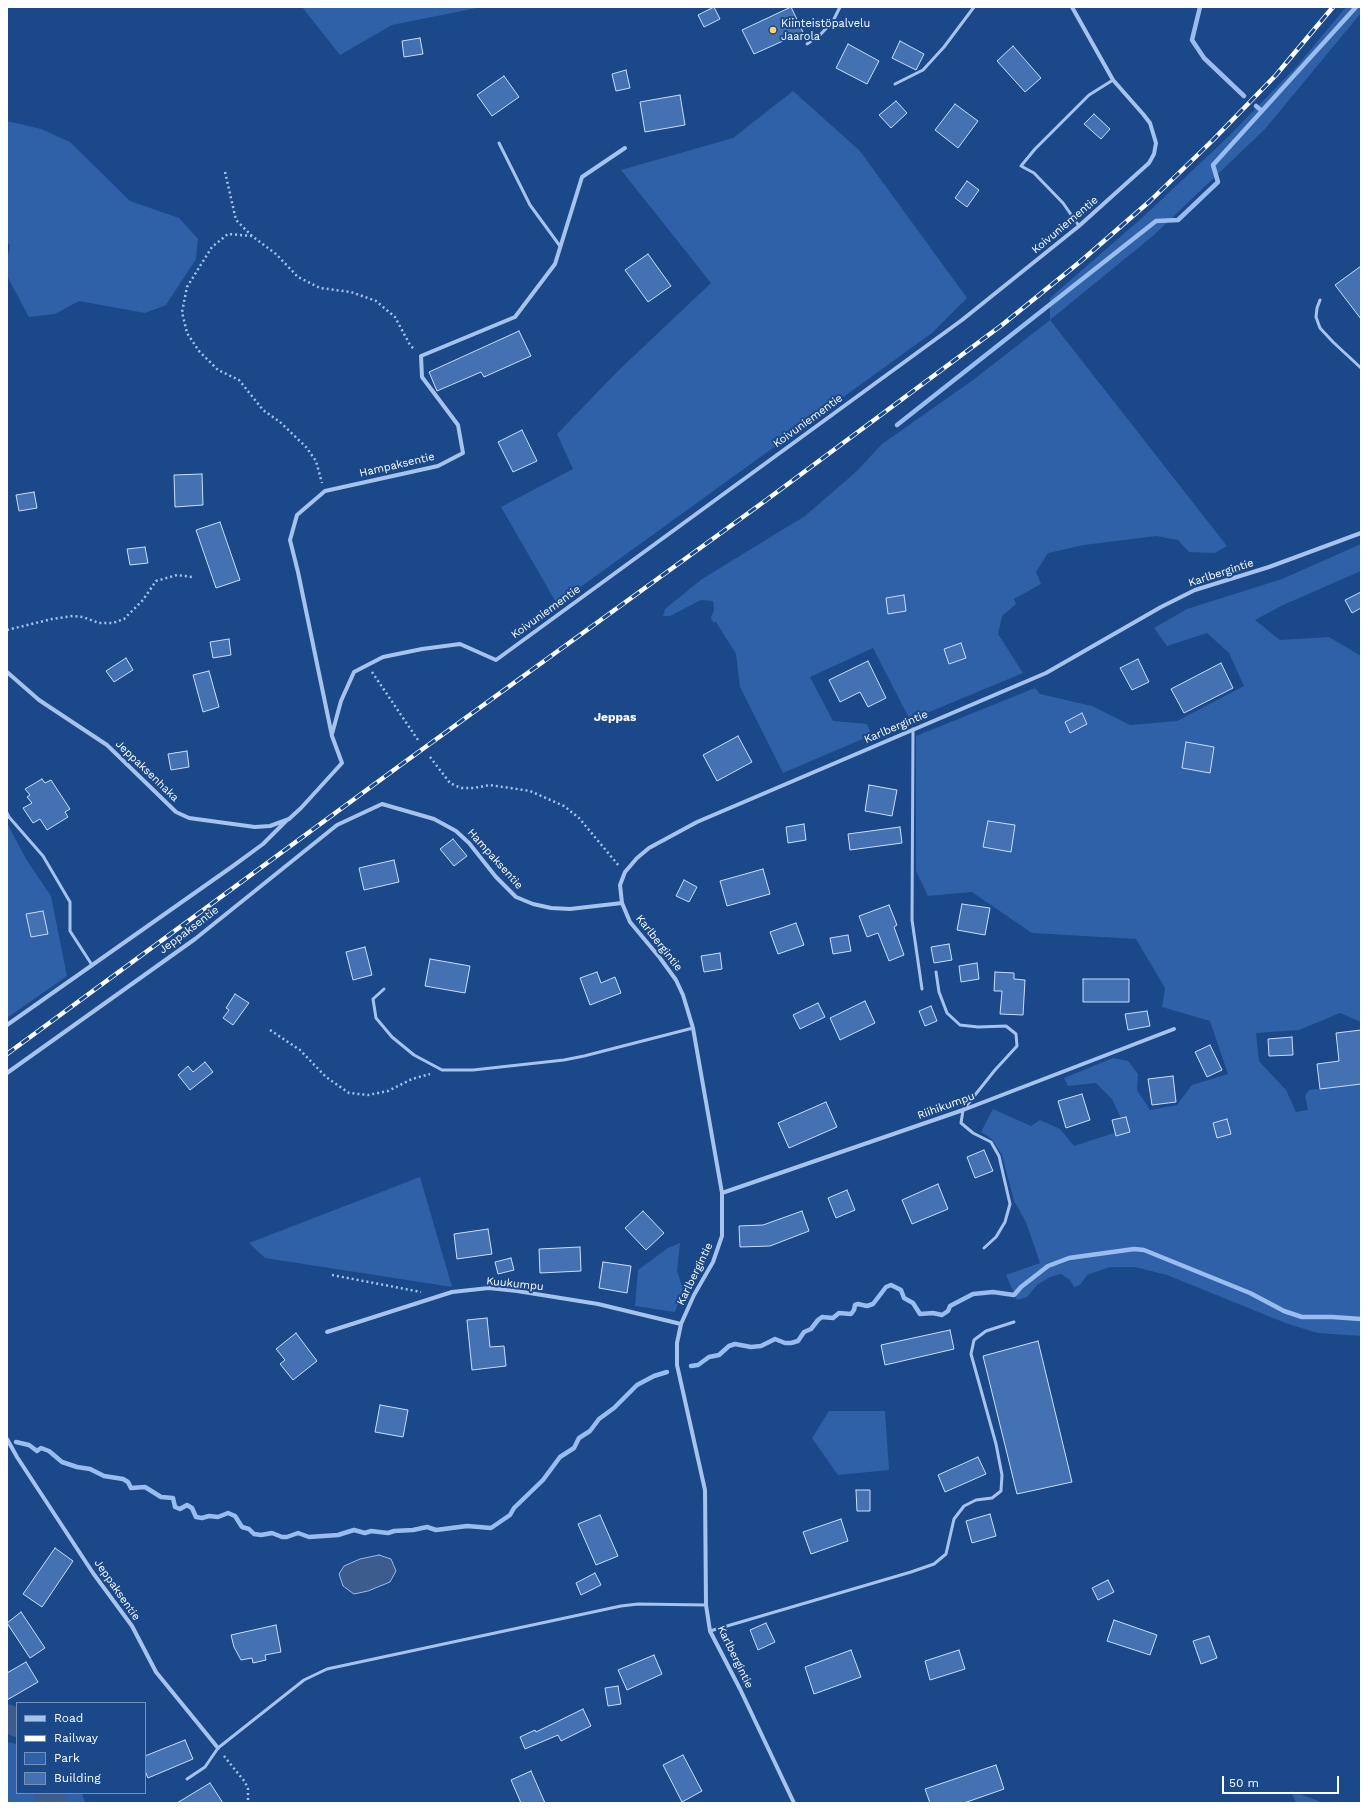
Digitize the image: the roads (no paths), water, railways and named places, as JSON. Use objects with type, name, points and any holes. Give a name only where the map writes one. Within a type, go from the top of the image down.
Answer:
[{"type":"street","name":"Koivuniementie","points":[[332,736],[341,701],[354,672],[383,657],[422,649],[460,644],[496,660],[962,320],[1079,226],[1149,163],[1154,154],[1156,143],[1150,123],[1113,80],[1072,7]]},
{"type":"street","points":[[560,246],[582,177],[625,148]]},
{"type":"street","name":"Hampaksentie","points":[[342,763],[332,736],[290,540],[297,515],[325,491],[438,466],[463,453],[458,425],[422,377],[421,356],[515,317],[555,264],[560,246]]},
{"type":"street","name":"Karlbergintie","points":[[794,1803],[740,1689],[710,1631],[706,1605],[705,1490],[677,1366],[677,1343],[681,1324],[694,1295],[713,1262],[722,1236],[722,1193],[693,1028],[683,994],[676,980],[630,922],[622,903],[620,885],[625,872],[637,858],[649,848],[697,822],[1046,673],[1161,607],[1195,590],[1269,567],[1361,533]]},
{"type":"street","name":"Jeppaksenhaka","points":[[7,672],[39,700],[107,745],[176,812],[189,818],[255,827],[270,826],[289,819],[342,763]]},
{"type":"street","name":"Hampaksentie","points":[[382,804],[434,819],[456,831],[469,843],[496,877],[516,897],[533,904],[551,908],[570,908],[622,903]]},
{"type":"street","name":"Jeppaksentie","points":[[7,1072],[195,939],[337,825],[382,804]]},
{"type":"street","points":[[7,1025],[234,866],[263,844],[289,819]]},
{"type":"street","name":"Riihikumpu","points":[[722,1193],[963,1110],[1174,1029]]},
{"type":"street","name":"Kuukumpu","points":[[326,1332],[452,1292],[489,1288],[598,1304],[681,1324]]},
{"type":"street","name":"Jeppaksentie","points":[[7,1438],[17,1457],[93,1573],[132,1626],[156,1672],[218,1748]]},
{"type":"lane","points":[[807,44],[833,21],[840,7]]},
{"type":"lane","points":[[895,84],[924,70],[974,7]]},
{"type":"lane","points":[[1079,226],[1063,203],[1034,173],[1021,166],[1035,149],[1089,95],[1113,80]]},
{"type":"lane","points":[[499,143],[530,205],[560,246]]},
{"type":"lane","points":[[1320,300],[1316,317],[1320,328],[1337,347],[1361,368]]},
{"type":"lane","points":[[913,729],[912,920],[922,989]]},
{"type":"lane","points":[[7,813],[8,817],[43,856],[70,902],[70,931],[92,965]]},
{"type":"lane","points":[[936,972],[939,992],[947,1013],[960,1025],[978,1027],[1006,1026],[1016,1034],[1017,1046],[995,1070],[963,1110],[961,1123],[973,1133],[990,1142],[999,1156],[1010,1204],[1005,1222],[999,1232],[984,1248]]},
{"type":"lane","points":[[384,989],[373,999],[376,1018],[392,1038],[414,1055],[442,1070],[473,1070],[564,1060],[693,1028]]},
{"type":"lane","points":[[710,1631],[910,1572],[934,1564],[946,1554],[954,1519],[964,1506],[976,1500],[992,1498],[1001,1491],[1002,1475],[996,1444],[971,1354],[974,1340],[986,1331],[1014,1322]]},
{"type":"lane","points":[[186,1779],[205,1767],[218,1748],[304,1680],[327,1669],[621,1606],[638,1604],[706,1605]]},
{"type":"waterway","points":[[1200,7],[1192,40],[1204,58],[1244,96]]},
{"type":"waterway","points":[[897,425],[1156,221],[1178,220],[1218,182],[1213,165],[1356,7]]},
{"type":"waterway","points":[[1256,106],[1262,111]]},
{"type":"waterway","points":[[691,1366],[698,1365],[709,1357],[719,1355],[729,1346],[735,1344],[751,1347],[761,1346],[775,1339],[785,1343],[798,1341],[804,1332],[811,1329],[822,1317],[833,1318],[839,1313],[851,1314],[855,1305],[858,1304],[867,1306],[873,1304],[886,1287],[891,1285],[901,1290],[904,1298],[913,1303],[920,1314],[933,1313],[942,1315],[948,1311],[950,1306],[973,1294],[993,1292],[1014,1295],[1021,1287],[1048,1266],[1069,1258],[1134,1249],[1144,1250],[1250,1293],[1284,1311],[1302,1317],[1361,1319]]},
{"type":"waterway","points":[[16,1442],[29,1445],[37,1451],[41,1448],[49,1451],[62,1462],[77,1467],[90,1469],[104,1476],[123,1479],[128,1482],[131,1488],[145,1487],[161,1497],[173,1498],[175,1507],[180,1509],[187,1505],[192,1508],[196,1517],[218,1517],[228,1513],[235,1516],[242,1527],[249,1529],[254,1534],[261,1535],[272,1533],[282,1537],[287,1537],[298,1533],[309,1537],[338,1535],[354,1530],[365,1533],[371,1531],[388,1533],[427,1527],[436,1530],[467,1526],[491,1528],[510,1515],[514,1508],[543,1480],[560,1457],[574,1448],[579,1438],[590,1431],[599,1419],[614,1408],[637,1385],[654,1376],[667,1372]]},
{"type":"waterway","points":[[7,1718],[16,1722]]},
{"type":"waterway","points":[[49,1794],[54,1803]]},
{"type":"railway","points":[[7,1054],[402,764],[765,501],[1002,325],[1081,261],[1150,201],[1213,140],[1276,75],[1333,7]]},
{"type":"place","name":"Kiinteistöpalvelu Jaarola","points":[[773,30]]},
{"type":"district","name":"Jeppas","points":[[615,717]]}]
